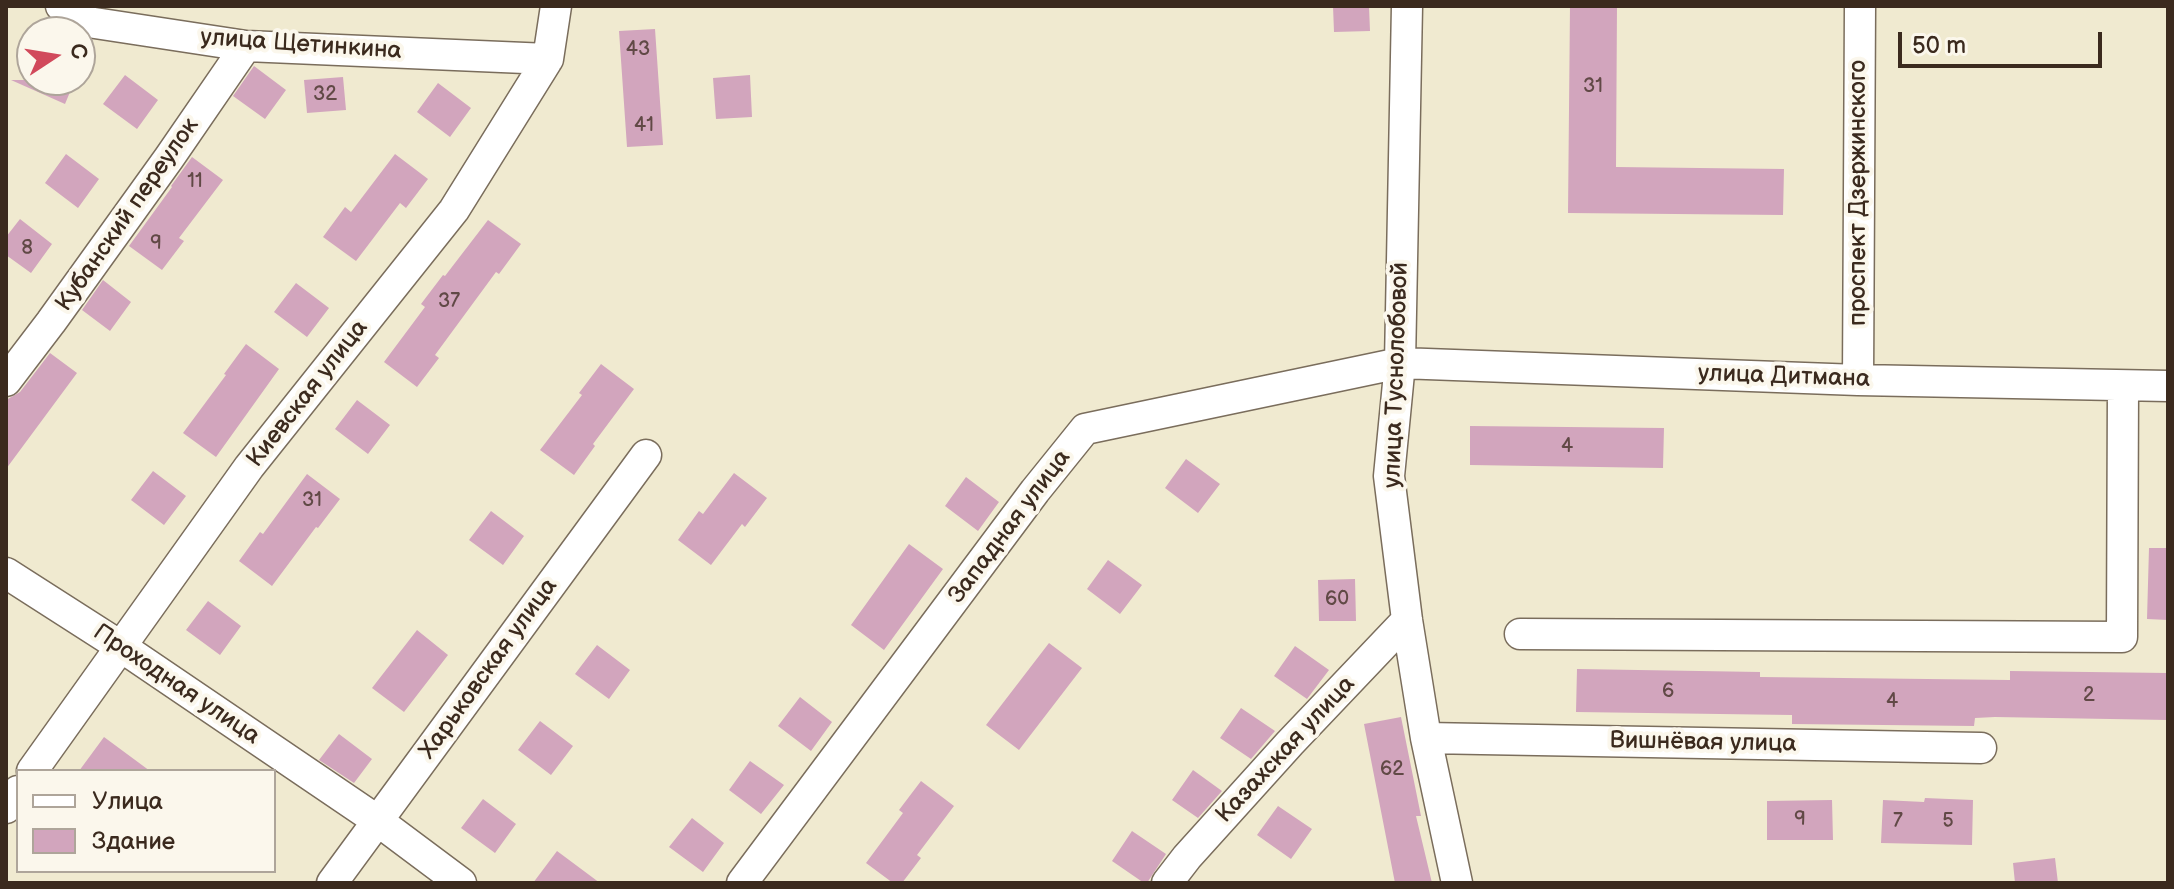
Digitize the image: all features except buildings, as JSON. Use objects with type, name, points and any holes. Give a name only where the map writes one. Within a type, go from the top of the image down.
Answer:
[{"type":"street","name":"улица Щетинкина","points":[[61,6],[75,20],[246,46],[548,59]]},
{"type":"street","name":"Киевская улица","points":[[33,769],[249,467],[454,210],[548,59],[556,6]]},
{"type":"street","name":"улица Туснолобовой","points":[[1407,6],[1400,363],[1389,476],[1426,738],[1457,883]]},
{"type":"street","name":"проспект Дзержинского","points":[[1858,380],[1860,6]]},
{"type":"street","name":"Кубанский переулок","points":[[6,381],[169,158],[246,46]]},
{"type":"street","name":"улица Дитмана","points":[[1400,363],[1858,380],[2168,386]]},
{"type":"street","name":"Западная улица","points":[[742,883],[1035,491],[1085,429],[1400,363]]},
{"type":"street","points":[[1520,634],[2122,637],[2123,386]]},
{"type":"street","name":"Харьковская улица","points":[[332,883],[646,455]]},
{"type":"street","name":"Проходная улица","points":[[6,573],[120,646],[378,821],[461,883]]},
{"type":"street","name":"Казахская улица","points":[[1167,883],[1290,743],[1407,620]]},
{"type":"street","name":"Вишнёвая улица","points":[[1426,738],[1981,748]]}]
